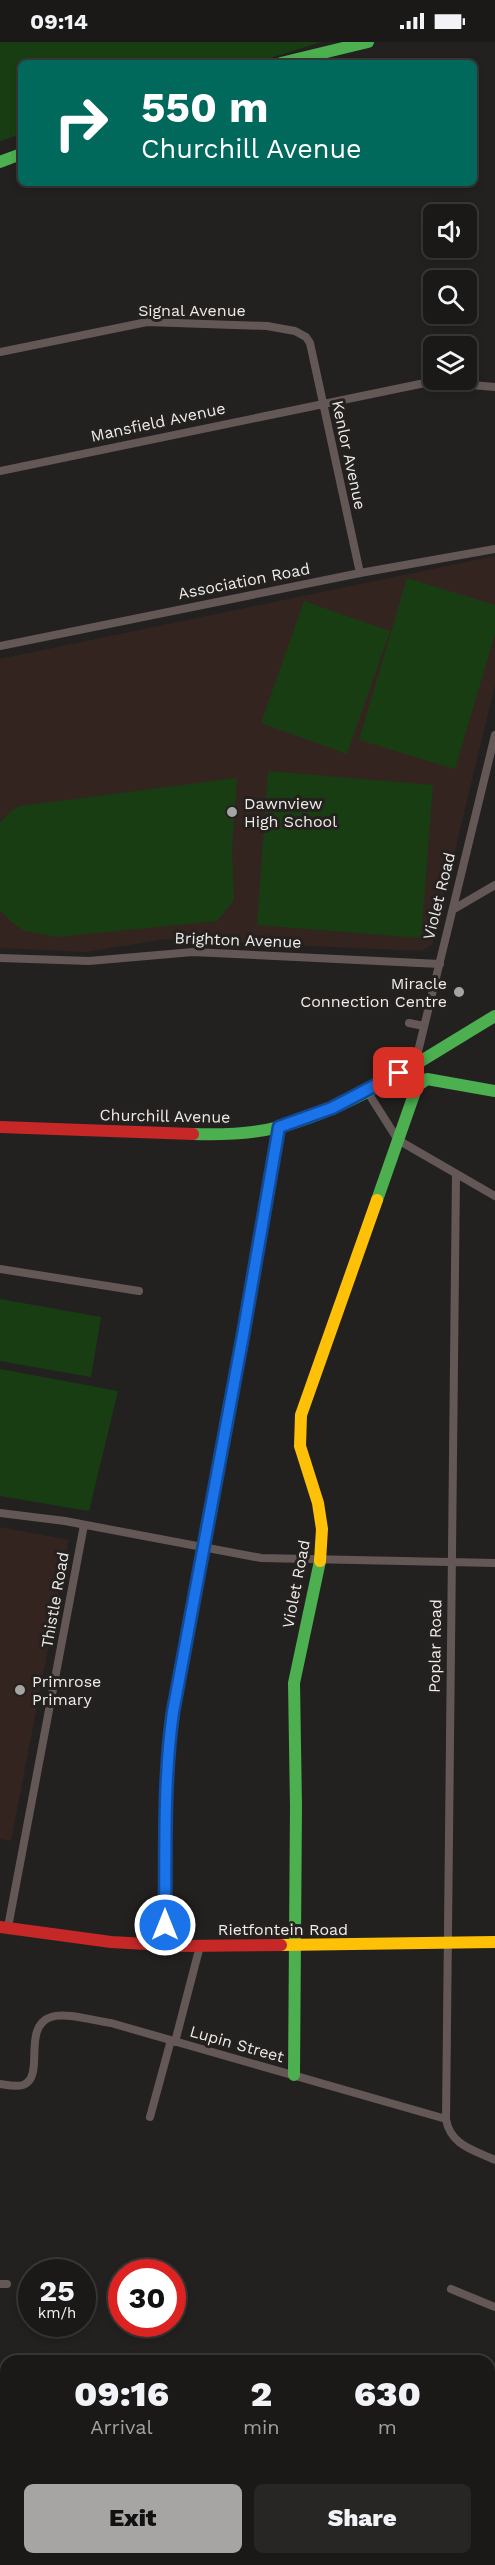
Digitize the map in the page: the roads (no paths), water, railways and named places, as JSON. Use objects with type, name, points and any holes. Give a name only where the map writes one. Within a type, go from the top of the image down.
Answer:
[{"type":"street","points":[[293,60],[368,42]]},
{"type":"street","points":[[0,162],[18,155]]},
{"type":"street","name":"Signal Avenue","points":[[0,352],[147,322],[267,326],[295,331],[306,337],[310,343]]},
{"type":"street","name":"Kenlor Avenue","points":[[310,343],[360,573]]},
{"type":"street","name":"Mansfield Avenue","points":[[0,471],[323,403],[437,382],[495,387]]},
{"type":"street","name":"Association Road","points":[[0,646],[360,573],[495,549]]},
{"type":"street","name":"Violet Road","points":[[415,1064],[494,740]]},
{"type":"street","points":[[454,909],[495,885]]},
{"type":"street","name":"Brighton Avenue","points":[[0,958],[89,961],[193,952],[440,964]]},
{"type":"street","name":"Churchill Avenue","points":[[0,1127],[224,1135],[279,1127],[322,1112],[368,1091],[495,1016]]},
{"type":"street","points":[[409,1023],[424,1026]]},
{"type":"street","name":"Violet Road","points":[[294,2075],[296,1806],[294,1683],[320,1561],[321,1516],[300,1446],[301,1415],[415,1091],[423,1080],[495,1091]]},
{"type":"street","points":[[368,1091],[398,1140],[495,1196]]},
{"type":"street","points":[[165,1945],[168,1746],[279,1127]]},
{"type":"street","name":"Poplar Road","points":[[446,2119],[450,1562],[456,1174]]},
{"type":"street","points":[[0,1269],[139,1291]]},
{"type":"street","points":[[0,1507],[22,1514],[261,1558],[495,1563]]},
{"type":"street","points":[[0,1513],[22,1514]]},
{"type":"street","name":"Thistle Road","points":[[4,1927],[84,1526]]},
{"type":"street","name":"Rietfontein Road","points":[[4,1927],[83,1939],[165,1945],[294,1946],[495,1942]]},
{"type":"street","points":[[150,2116],[200,1946]]},
{"type":"street","name":"Lupin Street","points":[[0,2084],[20,2085],[29,2081],[33,2073],[36,2034],[42,2024],[52,2016],[61,2015],[111,2023],[446,2119]]},
{"type":"street","points":[[446,2119],[448,2130],[457,2142],[495,2160]]},
{"type":"street","points":[[452,2289],[495,2307]]},
{"type":"place","name":"Dawnview High School","points":[[232,812]]},
{"type":"place","name":"Miracle Connection Centre","points":[[459,992]]},
{"type":"place","name":"Primrose Primary","points":[[20,1690]]}]
